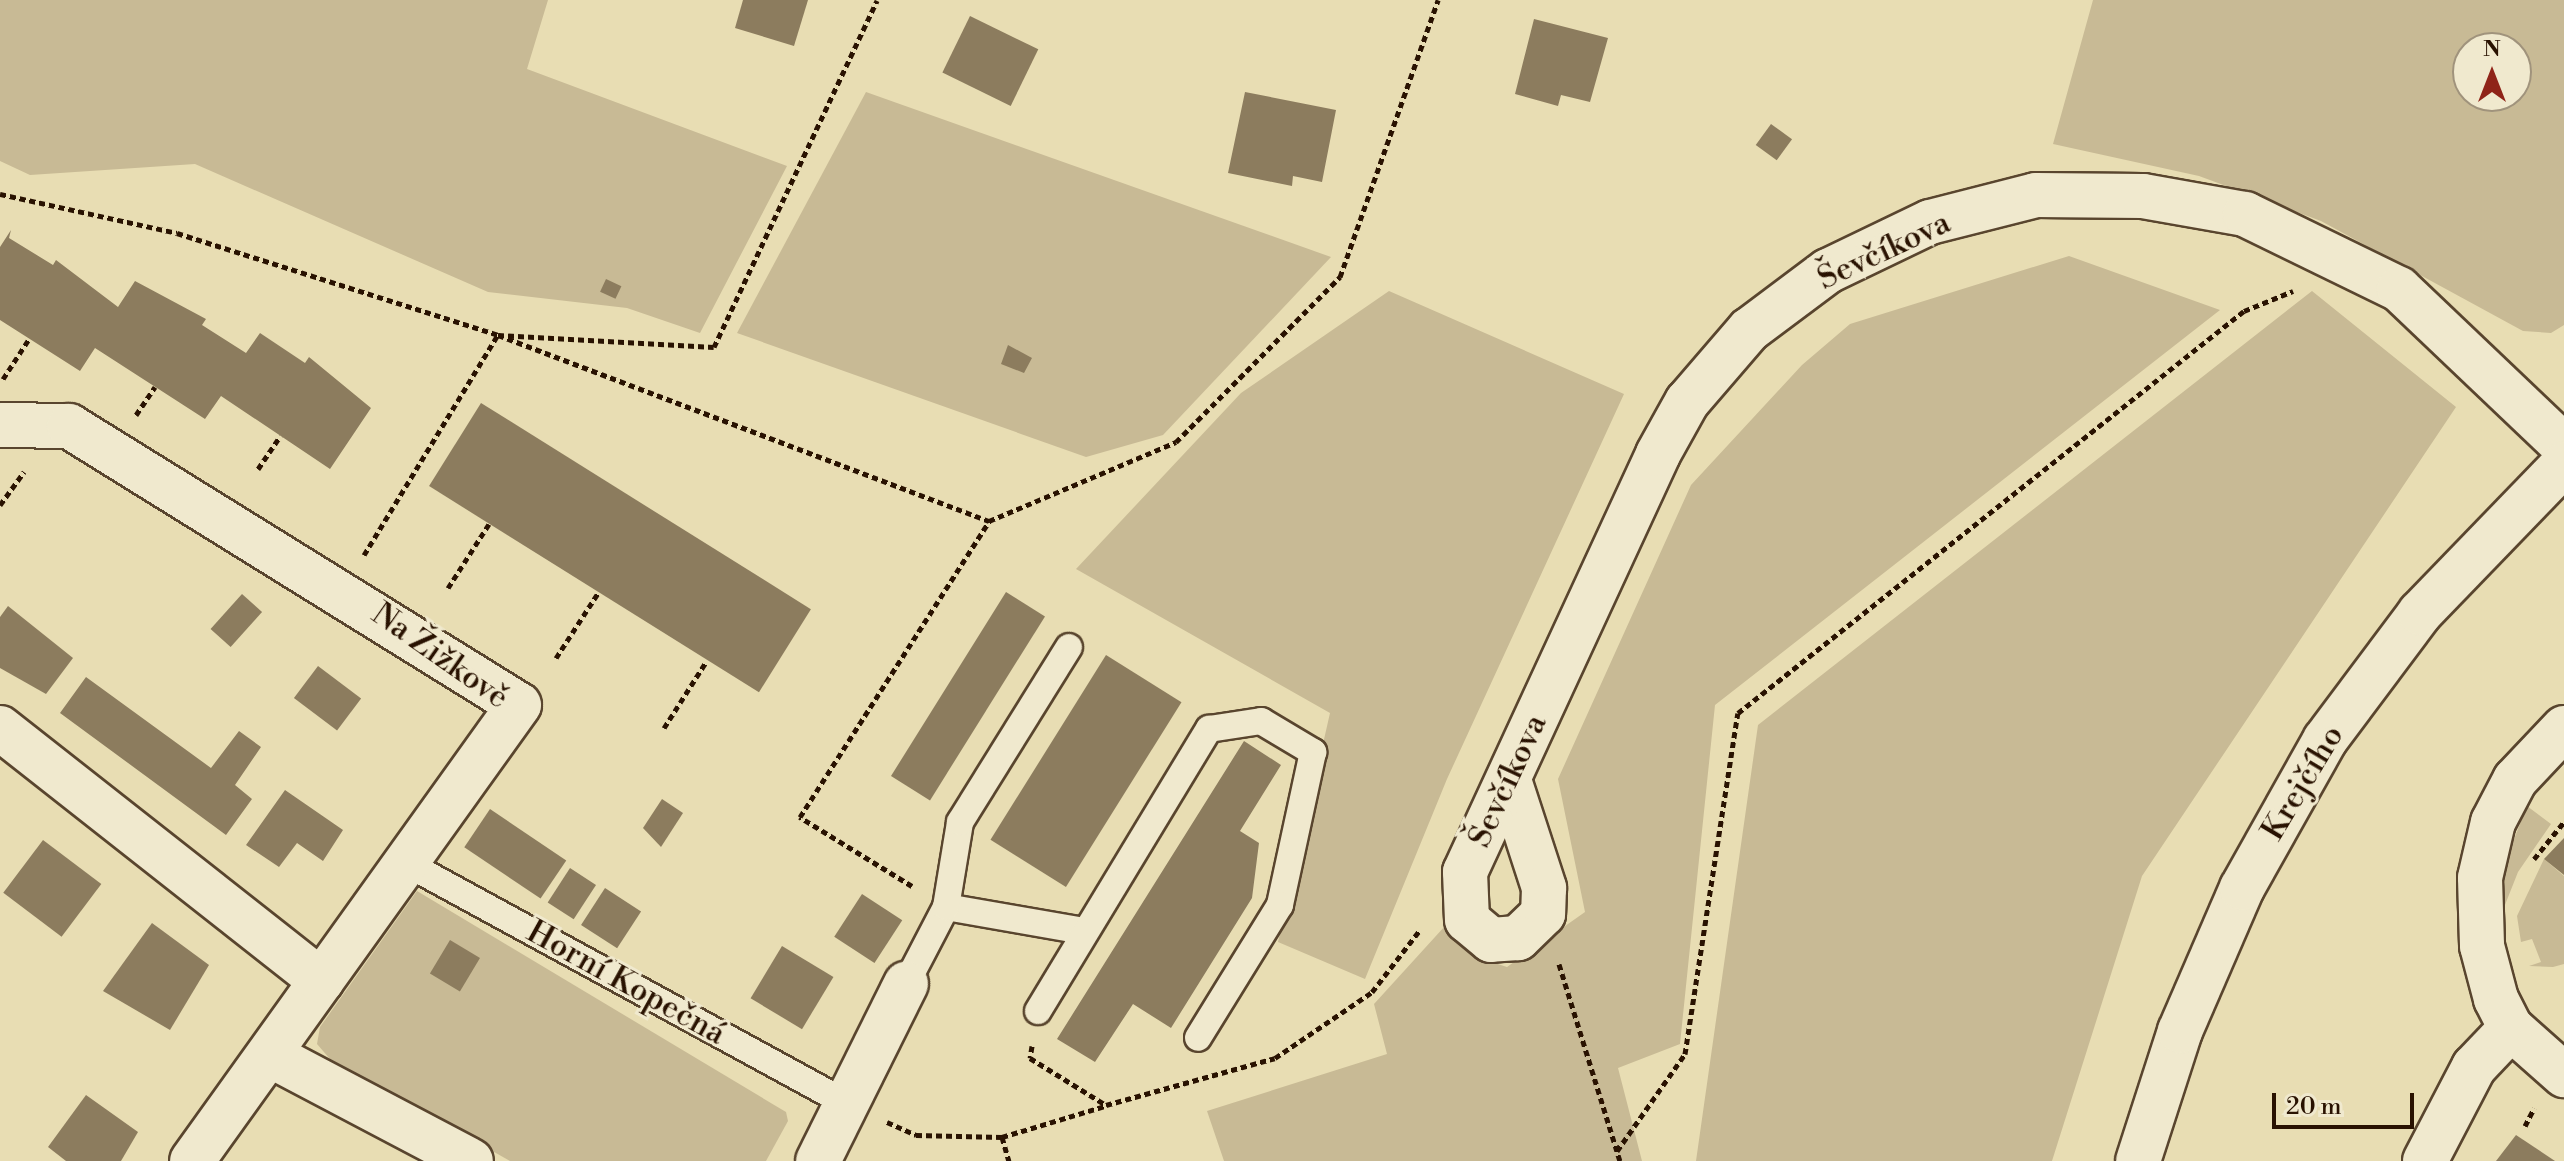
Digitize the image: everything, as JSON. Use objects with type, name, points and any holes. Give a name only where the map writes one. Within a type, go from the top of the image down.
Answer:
[{"type":"street","name":"Ševčíkova","points":[[1465,872],[1687,402],[1749,330],[1828,271],[1930,222],[2036,195],[2143,196],[2245,214],[2399,289],[2564,446]]},
{"type":"street","name":"Na Žižkově","points":[[0,425],[69,426],[343,590],[519,705],[192,1161]]},
{"type":"street","name":"Krejčího","points":[[2138,1161],[2180,1031],[2242,888],[2325,740],[2420,613],[2564,464]]},
{"type":"street","points":[[0,728],[321,981]]},
{"type":"street","points":[[2564,728],[2515,780],[2493,822],[2480,878],[2482,946],[2511,1028],[2564,1075]]},
{"type":"street","points":[[1465,872],[1465,911],[1477,934],[1518,938],[1543,914],[1544,888],[1509,780]]},
{"type":"street","points":[[818,1161],[906,984]]},
{"type":"street","points":[[2425,1161],[2474,1067],[2511,1028]]},
{"type":"street","points":[[270,1055],[471,1161]]},
{"type":"lane","points":[[906,984],[946,907],[960,822],[1069,647]]},
{"type":"lane","points":[[1038,1011],[1083,931],[1209,729],[1261,721],[1313,752],[1280,905],[1198,1038]]},
{"type":"lane","name":"Horní Kopečná","points":[[406,863],[846,1103]]},
{"type":"lane","points":[[946,907],[1083,931]]},
{"type":"path","points":[[498,335],[714,347],[877,0]]},
{"type":"path","points":[[946,907],[800,817],[989,521],[1176,442],[1340,277],[1438,0]]},
{"type":"path","points":[[0,194],[177,233],[498,335],[989,521]]},
{"type":"path","points":[[1617,1151],[1685,1054],[1738,713],[2244,311],[2353,265]]},
{"type":"path","points":[[343,590],[498,335]]},
{"type":"path","points":[[0,383],[29,339]]},
{"type":"path","points":[[127,430],[155,387]]},
{"type":"path","points":[[258,469],[280,436]]},
{"type":"path","points":[[448,588],[489,524]]},
{"type":"path","points":[[556,658],[598,593]]},
{"type":"path","points":[[664,728],[706,662]]},
{"type":"path","points":[[846,1103],[916,1135],[1002,1137],[1275,1058],[1323,1031],[1372,992],[1465,872]]},
{"type":"path","points":[[1543,914],[1620,1161]]},
{"type":"path","points":[[1030,1058],[1106,1105]]},
{"type":"path","points":[[1002,1137],[1009,1161]]},
{"type":"shaded area","points":[[0,0],[548,0],[527,69],[787,166],[700,333],[627,308],[488,292],[195,164],[30,175],[0,161]]},
{"type":"shaded area","points":[[2093,0],[2564,0],[2564,325],[2551,333],[2523,331],[2321,221],[2199,176],[2053,144]]},
{"type":"shaded area","points":[[866,92],[1331,257],[1163,435],[1086,457],[737,333]]},
{"type":"shaded area","points":[[2069,256],[2220,310],[1715,705],[1680,1044],[1618,1068],[1642,1161],[1224,1161],[1207,1111],[1387,1054],[1374,1004],[1445,926],[1473,956],[1507,967],[1585,912],[1558,779],[1691,485],[1802,365],[1850,324]]},
{"type":"shaded area","points":[[1389,291],[1624,394],[1447,779],[1365,979],[1278,942],[1330,713],[1076,569],[1241,393]]},
{"type":"shaded area","points":[[2312,291],[2456,407],[2142,876],[2052,1161],[1696,1161],[1758,725]]},
{"type":"shaded area","points":[[2527,806],[2551,824],[2518,872],[2501,915],[2507,857]]},
{"type":"shaded area","points":[[2544,859],[2564,876],[2564,964],[2553,967],[2529,966],[2541,962],[2532,939],[2521,942],[2517,916]]},
{"type":"shaded area","points":[[417,891],[786,1112],[788,1121],[766,1161],[510,1161],[330,1059],[317,1044],[320,1027]]},
{"type":"building","points":[[743,0],[808,0],[794,46],[735,28]]},
{"type":"building","points":[[970,16],[1038,49],[1011,106],[942,73]]},
{"type":"building","points":[[1534,19],[1608,38],[1590,102],[1561,95],[1558,106],[1515,94]]},
{"type":"building","points":[[1245,92],[1336,110],[1322,182],[1293,176],[1292,186],[1228,173]]},
{"type":"building","points":[[1771,124],[1792,139],[1777,160],[1756,145]]},
{"type":"building","points":[[11,230],[9,238],[53,265],[56,260],[118,307],[135,281],[206,319],[202,325],[246,353],[260,333],[305,363],[309,357],[371,408],[330,469],[221,396],[205,419],[95,348],[80,371],[0,320],[0,247]]},
{"type":"building","points":[[606,279],[621,286],[615,299],[600,292]]},
{"type":"building","points":[[1008,345],[1032,358],[1024,373],[1001,364]]},
{"type":"building","points":[[481,403],[811,609],[759,692],[429,486]]},
{"type":"building","points":[[1006,592],[1045,616],[930,800],[891,776]]},
{"type":"building","points":[[242,594],[262,612],[231,647],[211,629]]},
{"type":"building","points":[[8,606],[73,658],[46,694],[0,668],[0,617]]},
{"type":"building","points":[[1106,655],[1181,702],[1066,887],[990,840]]},
{"type":"building","points":[[318,666],[361,698],[337,730],[294,698]]},
{"type":"building","points":[[86,677],[211,768],[239,731],[261,747],[235,785],[252,799],[226,835],[60,713]]},
{"type":"building","points":[[1244,741],[1281,765],[1240,831],[1259,843],[1252,898],[1171,1028],[1133,1004],[1095,1062],[1057,1039]]},
{"type":"building","points":[[285,790],[343,830],[323,861],[297,843],[279,867],[246,845]]},
{"type":"building","points":[[662,799],[683,813],[661,847],[643,828]]},
{"type":"building","points":[[490,809],[566,860],[541,899],[464,847]]},
{"type":"building","points":[[2564,838],[2564,875],[2544,859]]},
{"type":"building","points":[[43,840],[101,884],[62,937],[3,893]]},
{"type":"building","points":[[570,868],[596,885],[574,919],[548,902]]},
{"type":"building","points":[[605,888],[641,911],[617,948],[581,925]]},
{"type":"building","points":[[862,894],[902,920],[874,963],[834,937]]},
{"type":"building","points":[[152,923],[209,965],[170,1030],[103,991]]},
{"type":"building","points":[[450,940],[480,958],[460,991],[430,973]]},
{"type":"building","points":[[782,946],[833,977],[802,1029],[751,998]]},
{"type":"building","points":[[86,1095],[138,1132],[121,1161],[66,1161],[48,1147]]},
{"type":"building","points":[[2516,1135],[2555,1161],[2496,1161]]}]
